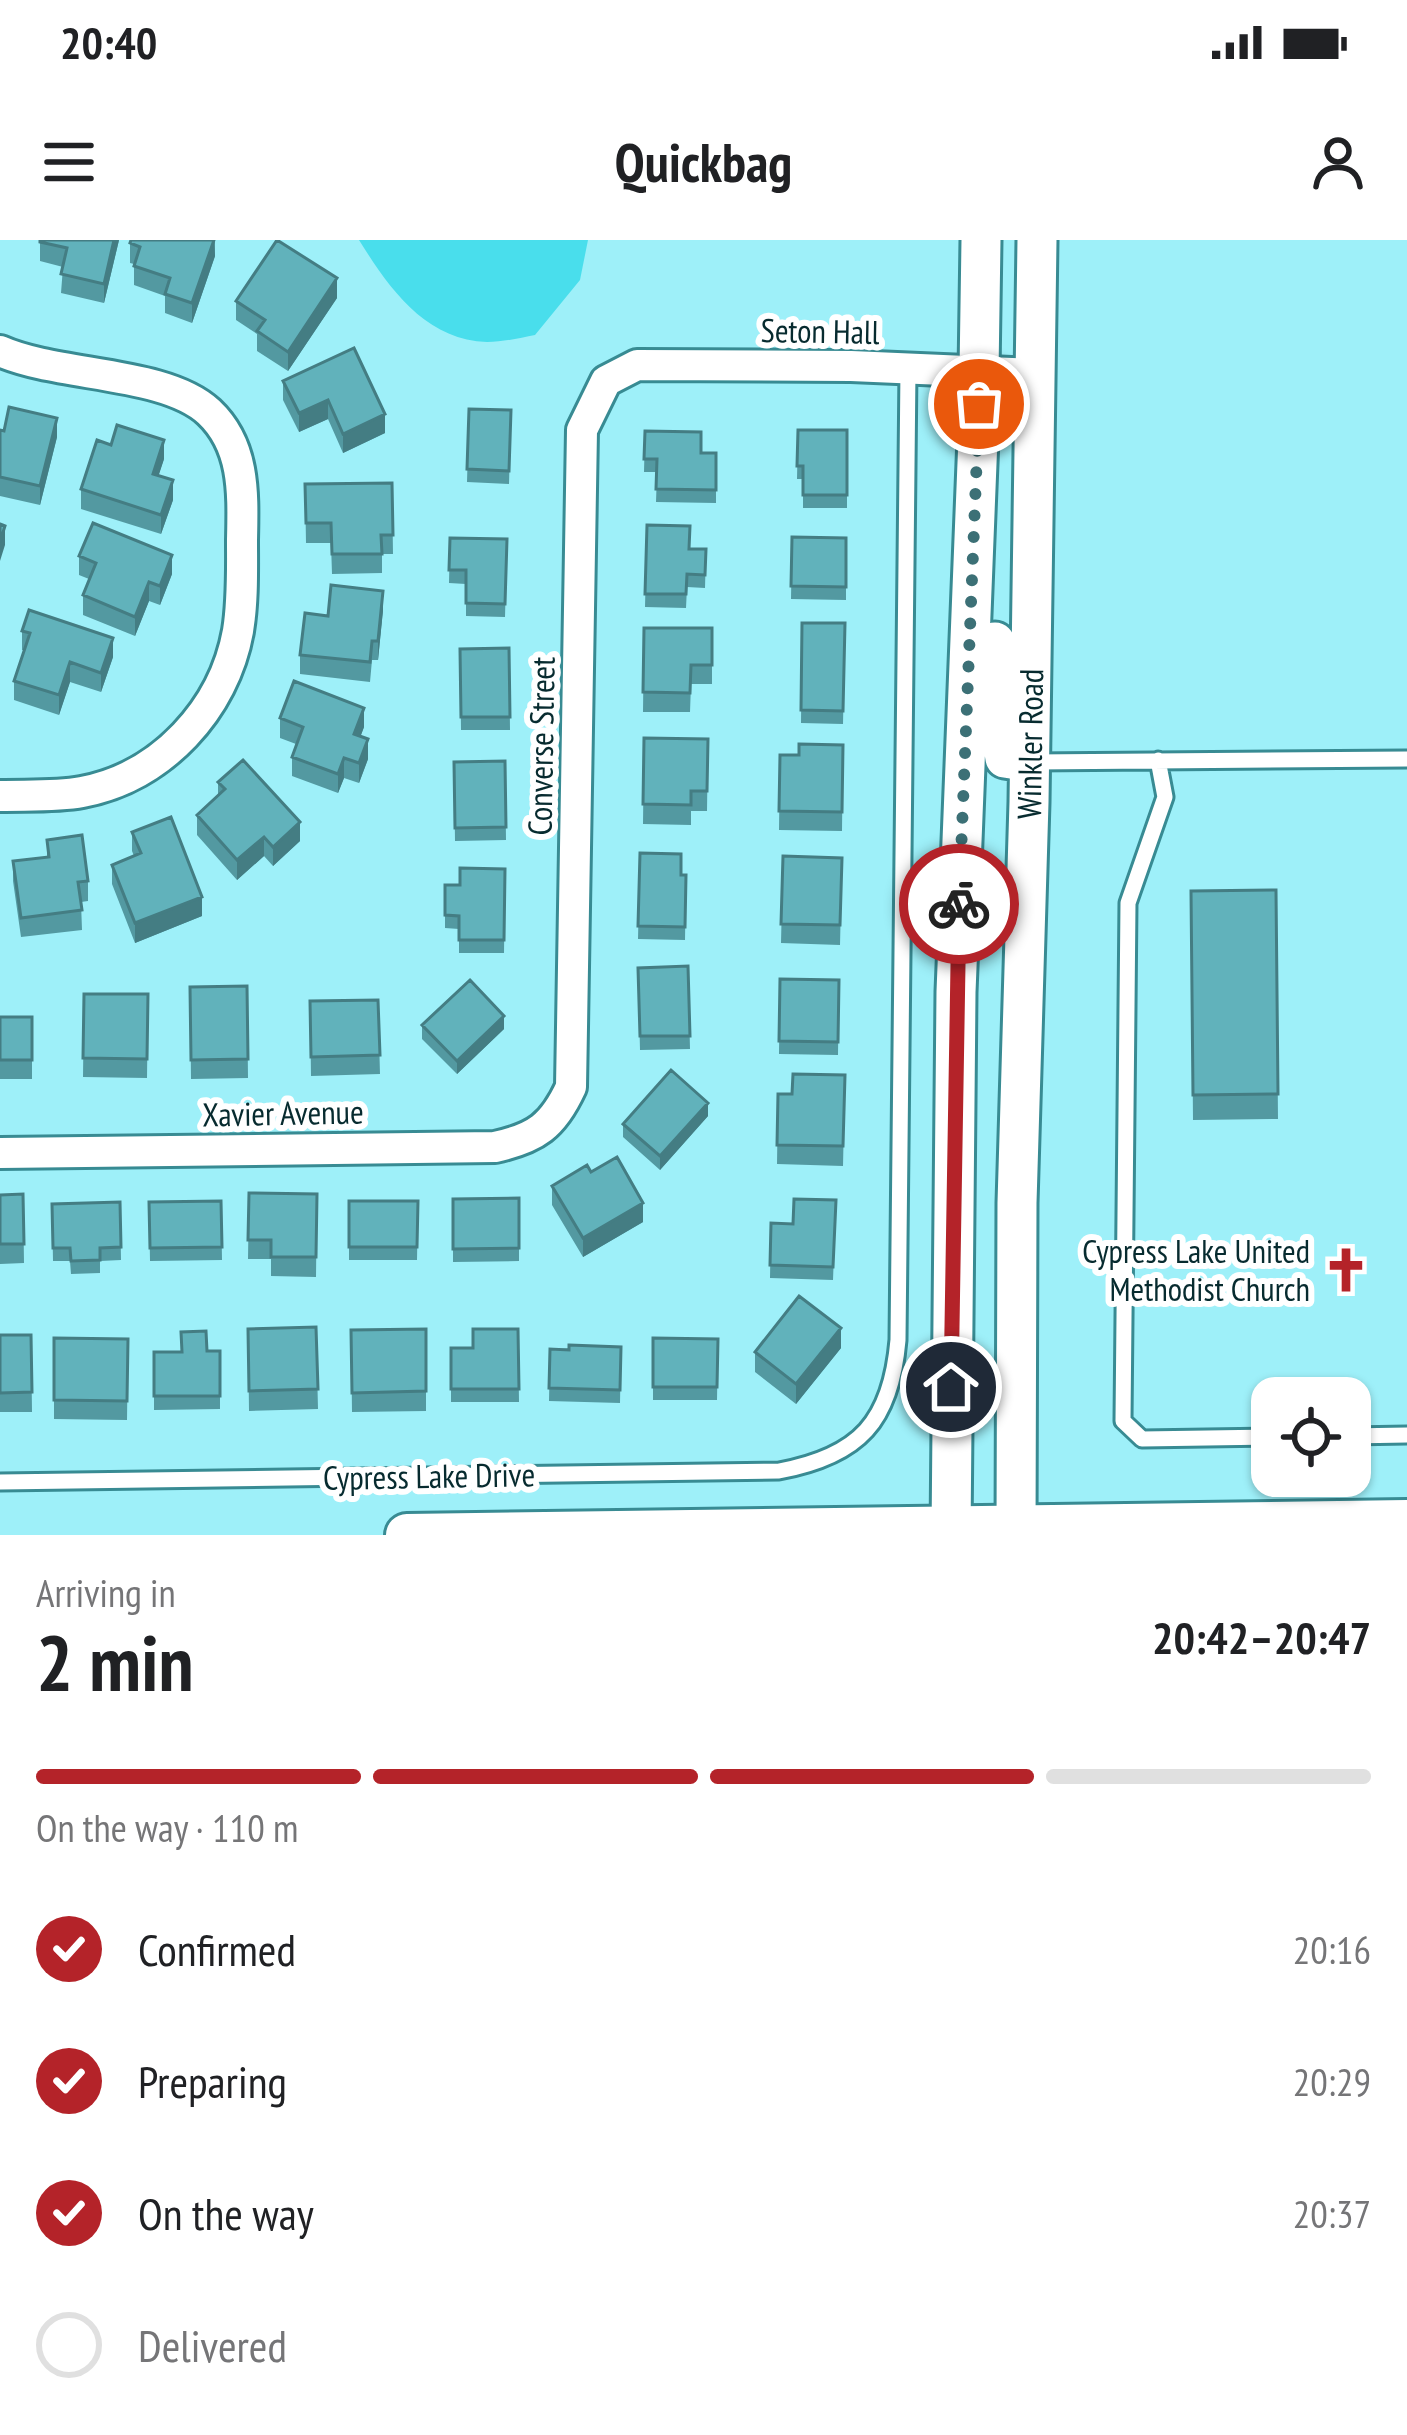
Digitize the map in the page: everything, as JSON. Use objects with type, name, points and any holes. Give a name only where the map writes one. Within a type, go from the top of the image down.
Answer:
[{"type":"main road","name":"Cypress Lake Drive","points":[[407,1535],[1016,1532],[1059,1525],[1407,1521]]},
{"type":"street","name":"Winkler Road","points":[[951,1532],[956,992],[981,240]]},
{"type":"street","name":"Winkler Road","points":[[1016,1532],[1017,1203],[1030,762],[1037,240]]},
{"type":"street","points":[[0,351],[38,365],[176,393],[206,408],[228,433],[243,496],[238,628],[230,661],[199,720],[150,765],[118,781],[85,791],[0,796]]},
{"type":"street","name":"Seton Hall","points":[[606,381],[638,365],[1035,374]]},
{"type":"street","name":"Converse Street","points":[[558,1115],[571,1087],[573,1055],[582,430],[606,381]]},
{"type":"street","points":[[975,507],[994,574],[999,734],[1005,758],[1030,762]]},
{"type":"street","name":"Xavier Avenue","points":[[0,1153],[495,1147],[526,1140],[558,1115]]},
{"type":"lane","name":"Cypress Lake Drive","points":[[0,1482],[779,1471],[814,1464],[853,1446],[884,1405],[895,1375],[898,1340],[908,369]]},
{"type":"lane","points":[[1030,762],[1407,759]]},
{"type":"lane","points":[[1158,760],[1166,797],[1128,903],[1124,1420],[1142,1439],[1251,1437]]},
{"type":"lane","points":[[1371,1436],[1407,1436]]},
{"type":"water","points":[[359,240],[588,240],[580,280],[535,335],[487,342],[465,339],[427,322],[396,293]]},
{"type":"building","points":[[40,240],[114,240],[104,284],[61,274],[67,248]]},
{"type":"building","points":[[131,240],[214,240],[192,303],[165,294],[170,278],[134,266],[140,247]]},
{"type":"building","points":[[277,240],[337,278],[288,352],[257,331],[265,320],[236,301]]},
{"type":"building","points":[[354,348],[385,414],[343,434],[328,400],[299,413],[283,381]]},
{"type":"building","points":[[9,407],[57,418],[40,486],[0,477],[0,430],[4,431]]},
{"type":"building","points":[[469,409],[511,410],[509,471],[467,469]]},
{"type":"building","points":[[117,425],[164,440],[153,474],[173,480],[161,515],[81,489],[97,440],[111,445]]},
{"type":"building","points":[[798,430],[847,430],[847,495],[803,495],[803,466],[797,466]]},
{"type":"building","points":[[645,431],[701,432],[701,453],[716,453],[716,490],[656,489],[657,459],[644,459]]},
{"type":"building","points":[[392,483],[393,535],[381,535],[382,554],[332,554],[331,523],[306,523],[305,484]]},
{"type":"building","points":[[93,523],[172,555],[160,586],[149,582],[135,617],[83,595],[96,563],[79,556]]},
{"type":"building","points":[[647,525],[690,526],[689,549],[706,549],[705,575],[687,574],[686,594],[645,594]]},
{"type":"building","points":[[792,537],[846,538],[846,587],[791,586]]},
{"type":"building","points":[[450,538],[507,539],[505,604],[466,603],[466,570],[449,570]]},
{"type":"building","points":[[331,585],[383,591],[378,641],[372,641],[370,662],[300,655],[305,613],[328,616]]},
{"type":"building","points":[[29,610],[113,638],[101,673],[70,662],[59,695],[14,681],[30,633],[22,631]]},
{"type":"building","points":[[802,623],[845,623],[843,711],[801,710]]},
{"type":"building","points":[[644,628],[712,628],[712,665],[691,665],[690,693],[643,692]]},
{"type":"building","points":[[509,648],[510,717],[461,717],[460,649]]},
{"type":"building","points":[[294,681],[364,708],[354,734],[368,739],[359,763],[344,758],[338,774],[292,757],[303,727],[280,718]]},
{"type":"building","points":[[644,738],[708,739],[707,791],[691,791],[691,805],[643,804]]},
{"type":"building","points":[[799,744],[843,745],[842,812],[779,811],[780,755],[799,755]]},
{"type":"building","points":[[243,760],[300,822],[273,847],[264,837],[237,860],[197,815],[225,789],[218,782]]},
{"type":"building","points":[[505,761],[506,827],[455,828],[454,762]]},
{"type":"building","points":[[171,817],[202,897],[135,923],[112,865],[141,853],[132,832]]},
{"type":"building","points":[[82,835],[88,881],[78,882],[82,910],[21,918],[13,861],[49,857],[47,840]]},
{"type":"building","points":[[640,853],[681,854],[681,875],[686,875],[685,927],[638,926]]},
{"type":"building","points":[[783,856],[842,858],[840,925],[781,924]]},
{"type":"building","points":[[460,868],[505,869],[504,940],[459,940],[459,916],[445,915],[445,885],[460,885]]},
{"type":"building","points":[[1276,890],[1278,1094],[1193,1095],[1191,891]]},
{"type":"building","points":[[688,966],[690,1036],[640,1036],[638,968]]},
{"type":"building","points":[[780,979],[839,980],[838,1042],[779,1041]]},
{"type":"building","points":[[470,980],[504,1016],[457,1061],[422,1025]]},
{"type":"building","points":[[247,986],[248,1059],[191,1060],[190,987]]},
{"type":"building","points":[[84,994],[148,994],[147,1059],[83,1058]]},
{"type":"building","points":[[378,1000],[380,1055],[311,1057],[310,1001]]},
{"type":"building","points":[[0,1017],[32,1017],[32,1060],[0,1060]]},
{"type":"building","points":[[671,1070],[708,1103],[660,1156],[623,1124]]},
{"type":"building","points":[[793,1074],[845,1075],[843,1146],[777,1145],[778,1094],[792,1094]]},
{"type":"building","points":[[617,1157],[643,1203],[583,1238],[552,1186],[587,1165],[591,1172]]},
{"type":"building","points":[[249,1193],[317,1194],[316,1257],[271,1257],[271,1240],[248,1240]]},
{"type":"building","points":[[23,1194],[24,1244],[0,1244],[0,1195]]},
{"type":"building","points":[[519,1198],[519,1248],[453,1249],[453,1199]]},
{"type":"building","points":[[794,1199],[836,1200],[833,1267],[770,1265],[771,1223],[793,1224]]},
{"type":"building","points":[[221,1201],[222,1247],[150,1248],[149,1202]]},
{"type":"building","points":[[349,1201],[418,1201],[417,1247],[349,1247]]},
{"type":"building","points":[[120,1202],[121,1247],[100,1248],[100,1260],[71,1261],[70,1248],[53,1248],[52,1204]]},
{"type":"building","points":[[799,1296],[841,1328],[796,1384],[755,1352]]},
{"type":"building","points":[[316,1327],[318,1389],[249,1391],[248,1329]]},
{"type":"building","points":[[426,1329],[426,1391],[352,1393],[351,1330]]},
{"type":"building","points":[[473,1329],[518,1329],[519,1389],[451,1389],[451,1348],[473,1348]]},
{"type":"building","points":[[206,1331],[207,1351],[220,1351],[220,1396],[154,1396],[154,1352],[182,1352],[181,1332]]},
{"type":"building","points":[[0,1335],[31,1335],[32,1392],[0,1393]]},
{"type":"building","points":[[54,1338],[128,1339],[127,1401],[54,1400]]},
{"type":"building","points":[[653,1338],[718,1339],[717,1387],[653,1387]]},
{"type":"building","points":[[569,1345],[621,1347],[620,1390],[549,1388],[550,1349],[569,1350]]},
{"type":"way so far","points":[[959,904],[979,404]]},
{"type":"place","name":"Cypress Lake United Methodist Church","points":[[1346,1270]]},
{"type":"route","points":[[951,1387],[959,904]]}]
